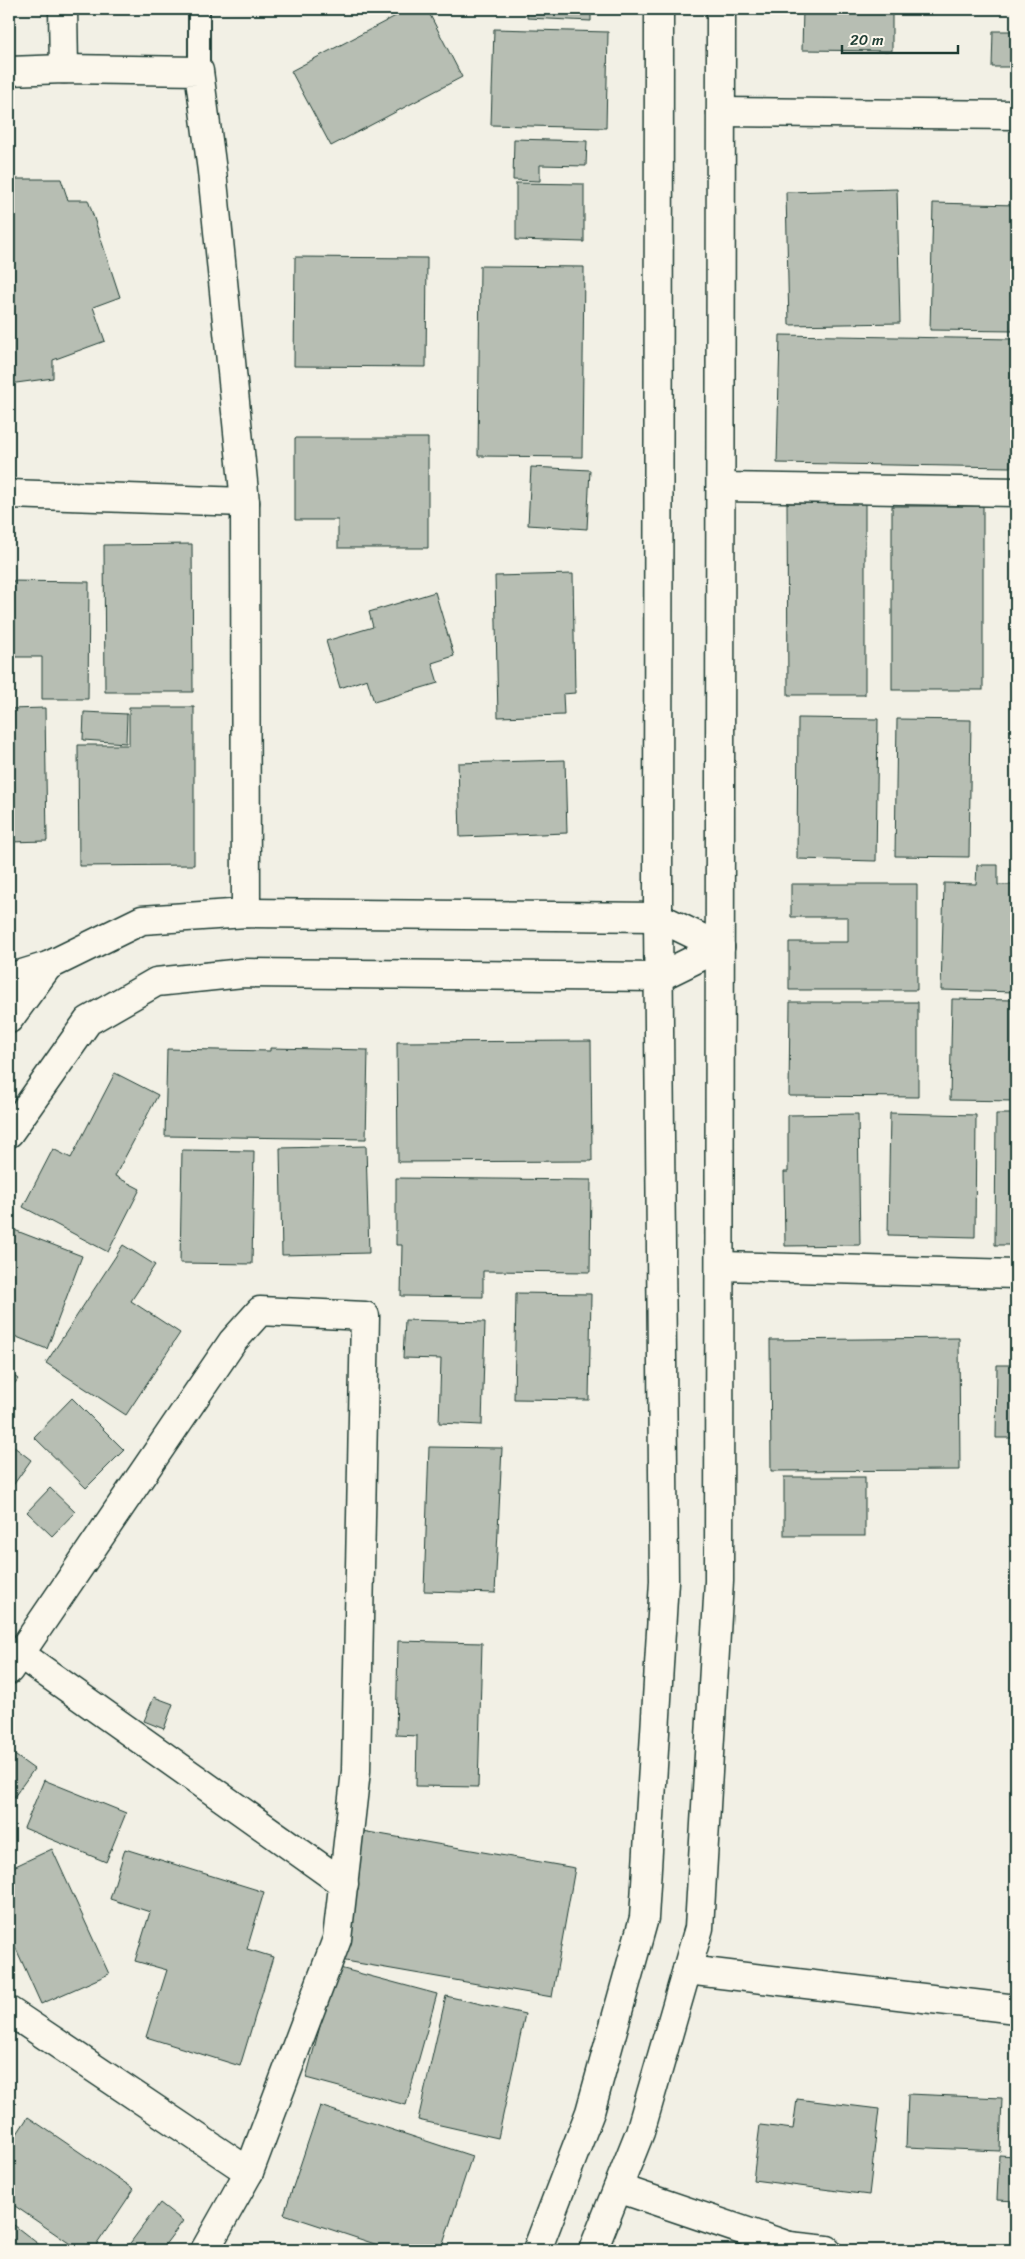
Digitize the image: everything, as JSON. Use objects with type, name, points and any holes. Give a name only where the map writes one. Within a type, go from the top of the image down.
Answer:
[{"type":"street","points":[[63,9],[64,69]]},
{"type":"street","points":[[537,2250],[590,2112],[644,1918],[664,1581],[658,917],[659,9]]},
{"type":"street","points":[[593,2250],[640,2132],[699,1928],[720,1581],[721,9]]},
{"type":"street","points":[[9,71],[64,69],[199,71],[212,171],[245,502],[246,913]]},
{"type":"street","points":[[721,112],[1016,115]]},
{"type":"street","points":[[721,487],[1016,492]]},
{"type":"street","points":[[9,494],[245,502]]},
{"type":"street","points":[[9,978],[48,966],[142,920],[246,913],[658,917],[720,947]]},
{"type":"street","points":[[9,1133],[88,1021],[156,982],[243,973],[659,977],[720,947]]},
{"type":"street","points":[[9,1019],[48,966]]},
{"type":"street","points":[[720,1266],[1016,1274]]},
{"type":"street","points":[[205,2250],[249,2172],[337,1940],[344,1884],[356,1771],[365,1316],[260,1311],[233,1341],[14,1662],[344,1884]]},
{"type":"street","points":[[687,1970],[1016,2009]]},
{"type":"street","points":[[9,2011],[249,2172]]},
{"type":"street","points":[[618,2188],[793,2248],[827,2250]]},
{"type":"lane","points":[[199,9],[199,71]]},
{"type":"building","points":[[409,9],[427,9],[462,77],[331,146],[291,71]]},
{"type":"building","points":[[527,9],[591,9],[591,21],[527,18]]},
{"type":"building","points":[[803,9],[892,9],[892,51],[802,50]]},
{"type":"building","points":[[494,29],[608,32],[606,128],[491,125]]},
{"type":"building","points":[[993,31],[1012,31],[1012,67],[992,67]]},
{"type":"building","points":[[514,139],[587,141],[586,166],[540,165],[540,181],[513,180]]},
{"type":"building","points":[[9,179],[61,179],[68,200],[88,200],[120,297],[93,307],[105,341],[53,360],[53,378],[9,384]]},
{"type":"building","points":[[516,183],[584,184],[584,242],[516,240]]},
{"type":"building","points":[[897,189],[900,323],[789,325],[786,192]]},
{"type":"building","points":[[933,203],[1016,205],[1016,331],[930,330]]},
{"type":"building","points":[[295,257],[427,258],[426,367],[294,366]]},
{"type":"building","points":[[480,266],[584,267],[582,457],[478,456]]},
{"type":"building","points":[[780,335],[1012,339],[1010,467],[777,463]]},
{"type":"building","points":[[295,438],[428,438],[428,548],[338,548],[338,520],[295,520]]},
{"type":"building","points":[[531,467],[590,470],[587,529],[528,525]]},
{"type":"building","points":[[787,503],[865,503],[865,695],[788,695]]},
{"type":"building","points":[[892,506],[983,506],[983,690],[892,690]]},
{"type":"building","points":[[192,544],[193,692],[105,692],[104,545]]},
{"type":"building","points":[[573,574],[575,693],[563,694],[564,715],[498,717],[495,576]]},
{"type":"building","points":[[9,581],[89,582],[88,699],[42,699],[42,657],[9,657]]},
{"type":"building","points":[[435,592],[454,656],[432,663],[438,683],[374,702],[367,679],[340,688],[326,641],[373,627],[369,612]]},
{"type":"building","points":[[129,707],[194,707],[194,865],[79,866],[78,745],[129,745]]},
{"type":"building","points":[[45,708],[47,841],[9,842],[9,709]]},
{"type":"building","points":[[84,712],[127,714],[126,743],[83,740]]},
{"type":"building","points":[[798,718],[878,719],[876,861],[797,859]]},
{"type":"building","points":[[897,719],[971,720],[969,857],[895,856]]},
{"type":"building","points":[[565,760],[567,833],[460,837],[458,763]]},
{"type":"building","points":[[977,865],[998,865],[998,885],[1016,885],[1016,992],[941,990],[944,883],[976,884]]},
{"type":"building","points":[[791,884],[917,884],[917,990],[789,990],[789,942],[848,942],[848,917],[791,917]]},
{"type":"building","points":[[952,999],[1016,1000],[1016,1101],[950,1100]]},
{"type":"building","points":[[790,1002],[918,1002],[918,1097],[789,1096]]},
{"type":"building","points":[[591,1041],[592,1161],[398,1162],[397,1042]]},
{"type":"building","points":[[270,1048],[368,1050],[366,1139],[165,1136],[167,1049],[270,1051]]},
{"type":"building","points":[[115,1073],[158,1095],[115,1176],[140,1189],[108,1252],[23,1207],[53,1149],[71,1158]]},
{"type":"building","points":[[890,1113],[976,1115],[975,1237],[888,1235]]},
{"type":"building","points":[[858,1114],[860,1245],[785,1246],[784,1172],[788,1172],[788,1115]]},
{"type":"building","points":[[996,1114],[1016,1114],[1016,1245],[995,1245]]},
{"type":"building","points":[[366,1146],[369,1253],[282,1255],[280,1148]]},
{"type":"building","points":[[182,1150],[254,1151],[252,1264],[180,1263]]},
{"type":"building","points":[[396,1178],[591,1180],[590,1272],[483,1271],[483,1297],[401,1296],[402,1245],[396,1245]]},
{"type":"building","points":[[9,1228],[82,1256],[47,1349],[9,1334]]},
{"type":"building","points":[[123,1245],[155,1265],[131,1301],[180,1333],[126,1415],[46,1363]]},
{"type":"building","points":[[516,1293],[591,1294],[589,1400],[514,1399]]},
{"type":"building","points":[[405,1320],[485,1322],[482,1425],[439,1423],[441,1359],[403,1358]]},
{"type":"building","points":[[959,1338],[960,1470],[771,1471],[770,1340]]},
{"type":"building","points":[[997,1365],[1016,1365],[1016,1488],[1014,1488],[1014,1438],[996,1438]]},
{"type":"building","points":[[9,1372],[18,1379],[9,1391]]},
{"type":"building","points":[[72,1398],[124,1450],[86,1488],[34,1437]]},
{"type":"building","points":[[9,1443],[31,1460],[9,1491]]},
{"type":"building","points":[[429,1447],[502,1448],[495,1593],[424,1591]]},
{"type":"building","points":[[784,1477],[865,1477],[865,1536],[784,1536]]},
{"type":"building","points":[[50,1488],[75,1512],[52,1536],[27,1512]]},
{"type":"building","points":[[1014,1539],[1016,1539],[1016,1573],[1014,1573]]},
{"type":"building","points":[[398,1641],[482,1643],[478,1787],[416,1786],[417,1736],[396,1735]]},
{"type":"building","points":[[154,1697],[173,1704],[164,1729],[144,1721]]},
{"type":"building","points":[[1013,1709],[1016,1709],[1016,1821],[1011,1821]]},
{"type":"building","points":[[9,1751],[34,1769],[9,1804]]},
{"type":"building","points":[[44,1780],[126,1813],[106,1862],[24,1828]]},
{"type":"building","points":[[362,1831],[575,1868],[552,1997],[340,1960]]},
{"type":"building","points":[[52,1849],[109,1974],[41,2004],[9,1933],[9,1869]]},
{"type":"building","points":[[125,1849],[264,1892],[247,1949],[273,1957],[240,2066],[146,2037],[167,1970],[135,1961],[150,1912],[110,1899]]},
{"type":"building","points":[[336,1967],[437,1994],[406,2105],[306,2078]]},
{"type":"building","points":[[446,1996],[525,2014],[498,2138],[418,2120]]},
{"type":"building","points":[[908,2094],[1002,2098],[1000,2151],[906,2147]]},
{"type":"building","points":[[797,2099],[879,2109],[869,2195],[753,2180],[760,2125],[793,2129]]},
{"type":"building","points":[[320,2106],[472,2156],[441,2250],[393,2250],[284,2214]]},
{"type":"building","points":[[28,2117],[134,2189],[93,2250],[79,2250],[9,2202],[9,2146]]},
{"type":"building","points":[[999,2155],[1016,2156],[1016,2201],[997,2200]]},
{"type":"building","points":[[160,2203],[183,2221],[161,2250],[125,2250]]},
{"type":"building","points":[[10,2222],[46,2250],[9,2250]]}]
